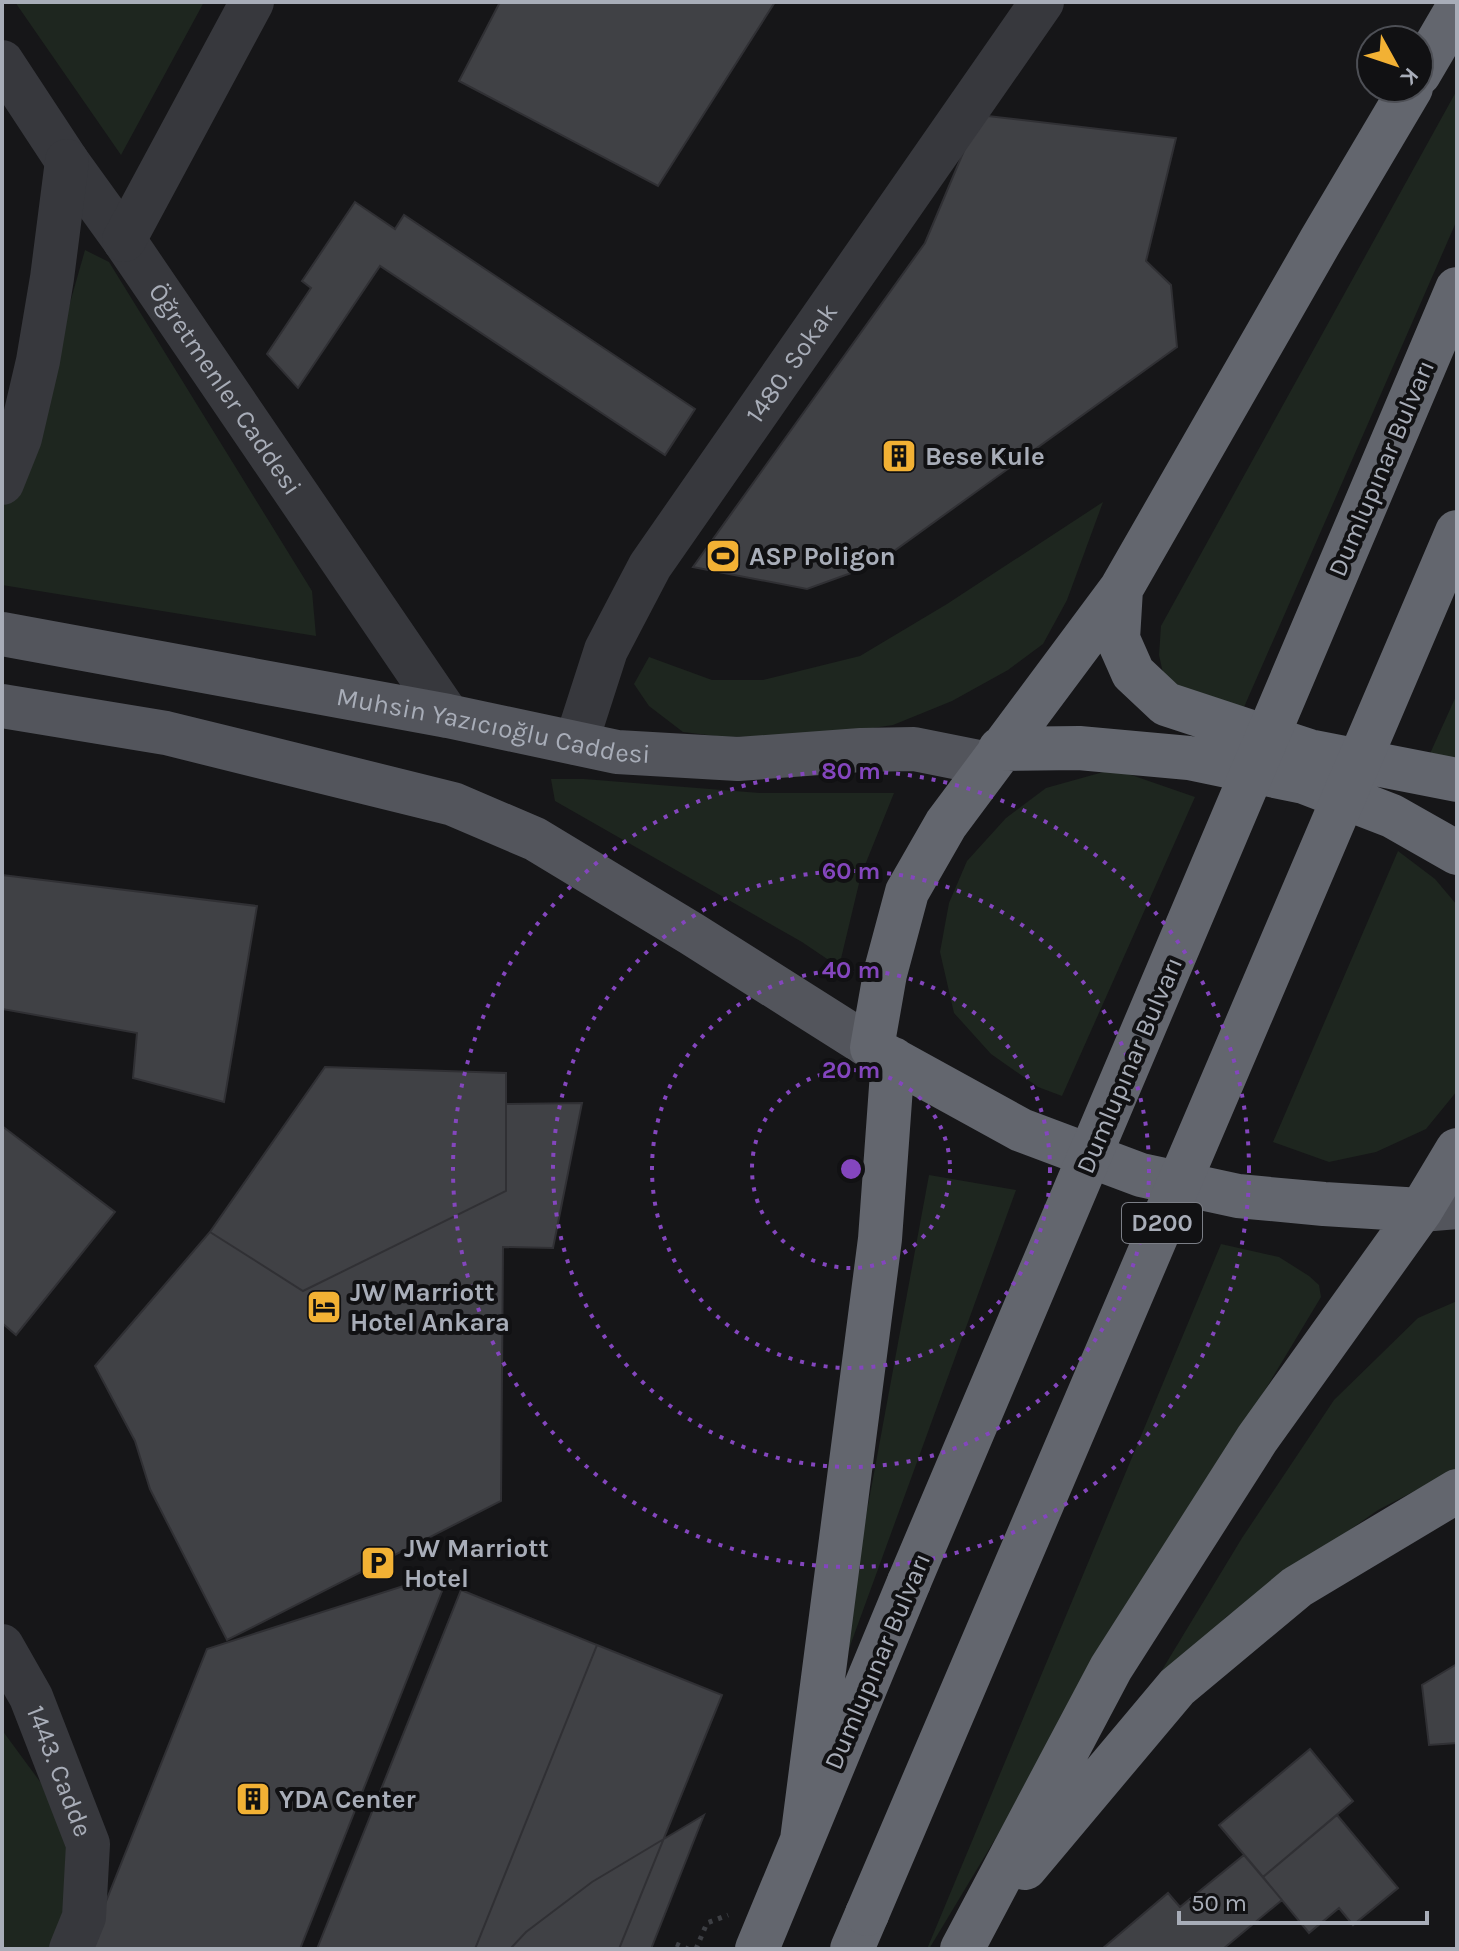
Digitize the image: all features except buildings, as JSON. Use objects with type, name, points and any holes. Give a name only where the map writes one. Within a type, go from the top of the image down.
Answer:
[{"type":"highway","points":[[1435,47],[1457,9]]},
{"type":"highway","name":"Dumlupınar Bulvarı","points":[[802,1840],[880,1239],[885,974],[907,892],[946,824],[994,756],[1121,589],[1402,104]]},
{"type":"highway","name":"Dumlupınar Bulvarı","points":[[757,1949],[909,1582],[1457,289]]},
{"type":"highway","name":"D200","points":[[858,1937],[1457,532]]},
{"type":"highway","points":[[1121,589],[1118,639],[1133,673],[1166,704],[1309,751],[1457,780]]},
{"type":"highway","points":[[994,756],[1079,748],[1189,758],[1304,782],[1392,816],[1457,853]]},
{"type":"highway","points":[[883,1053],[1021,1130],[1141,1175],[1238,1196],[1439,1209]]},
{"type":"highway","points":[[965,1943],[1111,1668],[1257,1439],[1439,1209],[1457,1150]]},
{"type":"highway","points":[[965,1943],[1177,1687],[1297,1587],[1457,1491]]},
{"type":"main road","name":"Muhsin Yazıcıoğlu Caddesi","points":[[2,634],[448,716],[617,752],[738,759],[914,749],[994,756]]},
{"type":"main road","points":[[2,706],[166,733],[453,804],[535,839],[883,1053]]},
{"type":"street","points":[[124,240],[252,2]]},
{"type":"street","name":"1480. Sokak","points":[[576,743],[606,650],[650,566],[1042,2]]},
{"type":"street","name":"Öğretmenler Caddesi","points":[[2,62],[448,716]]},
{"type":"street","points":[[2,483],[20,438],[38,361],[67,161]]},
{"type":"street","name":"1443. Cadde","points":[[2,1646],[31,1697],[88,1844],[84,1917],[71,1949]]},
{"type":"path","points":[[676,1944],[688,1949]]},
{"type":"shaded area","points":[[15,2],[204,2],[121,155]]},
{"type":"shaded area","points":[[1457,90],[1457,220],[1241,714],[1190,701],[1163,673],[1159,655],[1161,626]]},
{"type":"shaded area","points":[[85,250],[109,262],[312,591],[316,636],[2,585],[2,502],[26,458]]},
{"type":"shaded area","points":[[1103,502],[1067,600],[1043,644],[1008,670],[952,701],[893,725],[820,736],[724,737],[683,732],[649,706],[634,684],[649,657],[712,680],[763,680],[860,656],[947,604]]},
{"type":"shaded area","points":[[1457,694],[1457,764],[1428,758]]},
{"type":"shaded area","points":[[1114,769],[1195,797],[1062,1096],[1038,1087],[991,1054],[954,1013],[940,952],[949,903],[967,861],[1006,818],[1046,788]]},
{"type":"shaded area","points":[[551,779],[760,793],[894,793],[861,875],[839,967],[802,942],[555,801]]},
{"type":"shaded area","points":[[1398,851],[1435,879],[1457,905],[1457,1091],[1426,1129],[1376,1152],[1329,1162],[1273,1142]]},
{"type":"shaded area","points":[[929,1175],[1016,1190],[834,1690]]},
{"type":"shaded area","points":[[1221,1244],[1279,1257],[1319,1285],[1321,1297],[927,1949]]},
{"type":"shaded area","points":[[1457,1301],[1457,1469],[1378,1510],[1226,1617],[1136,1713],[1242,1538],[1334,1400],[1418,1318]]},
{"type":"shaded area","points":[[2,1730],[41,1783],[73,1858],[56,1949],[2,1949]]},
{"type":"place","name":"Bese Kule","points":[[899,456]]},
{"type":"place","name":"ASP Poligon","points":[[723,556]]},
{"type":"place","name":"JW Marriott Hotel Ankara","points":[[324,1307]]},
{"type":"place","name":"JW Marriott Hotel","points":[[378,1563]]},
{"type":"place","name":"YDA Center","points":[[253,1799]]}]
